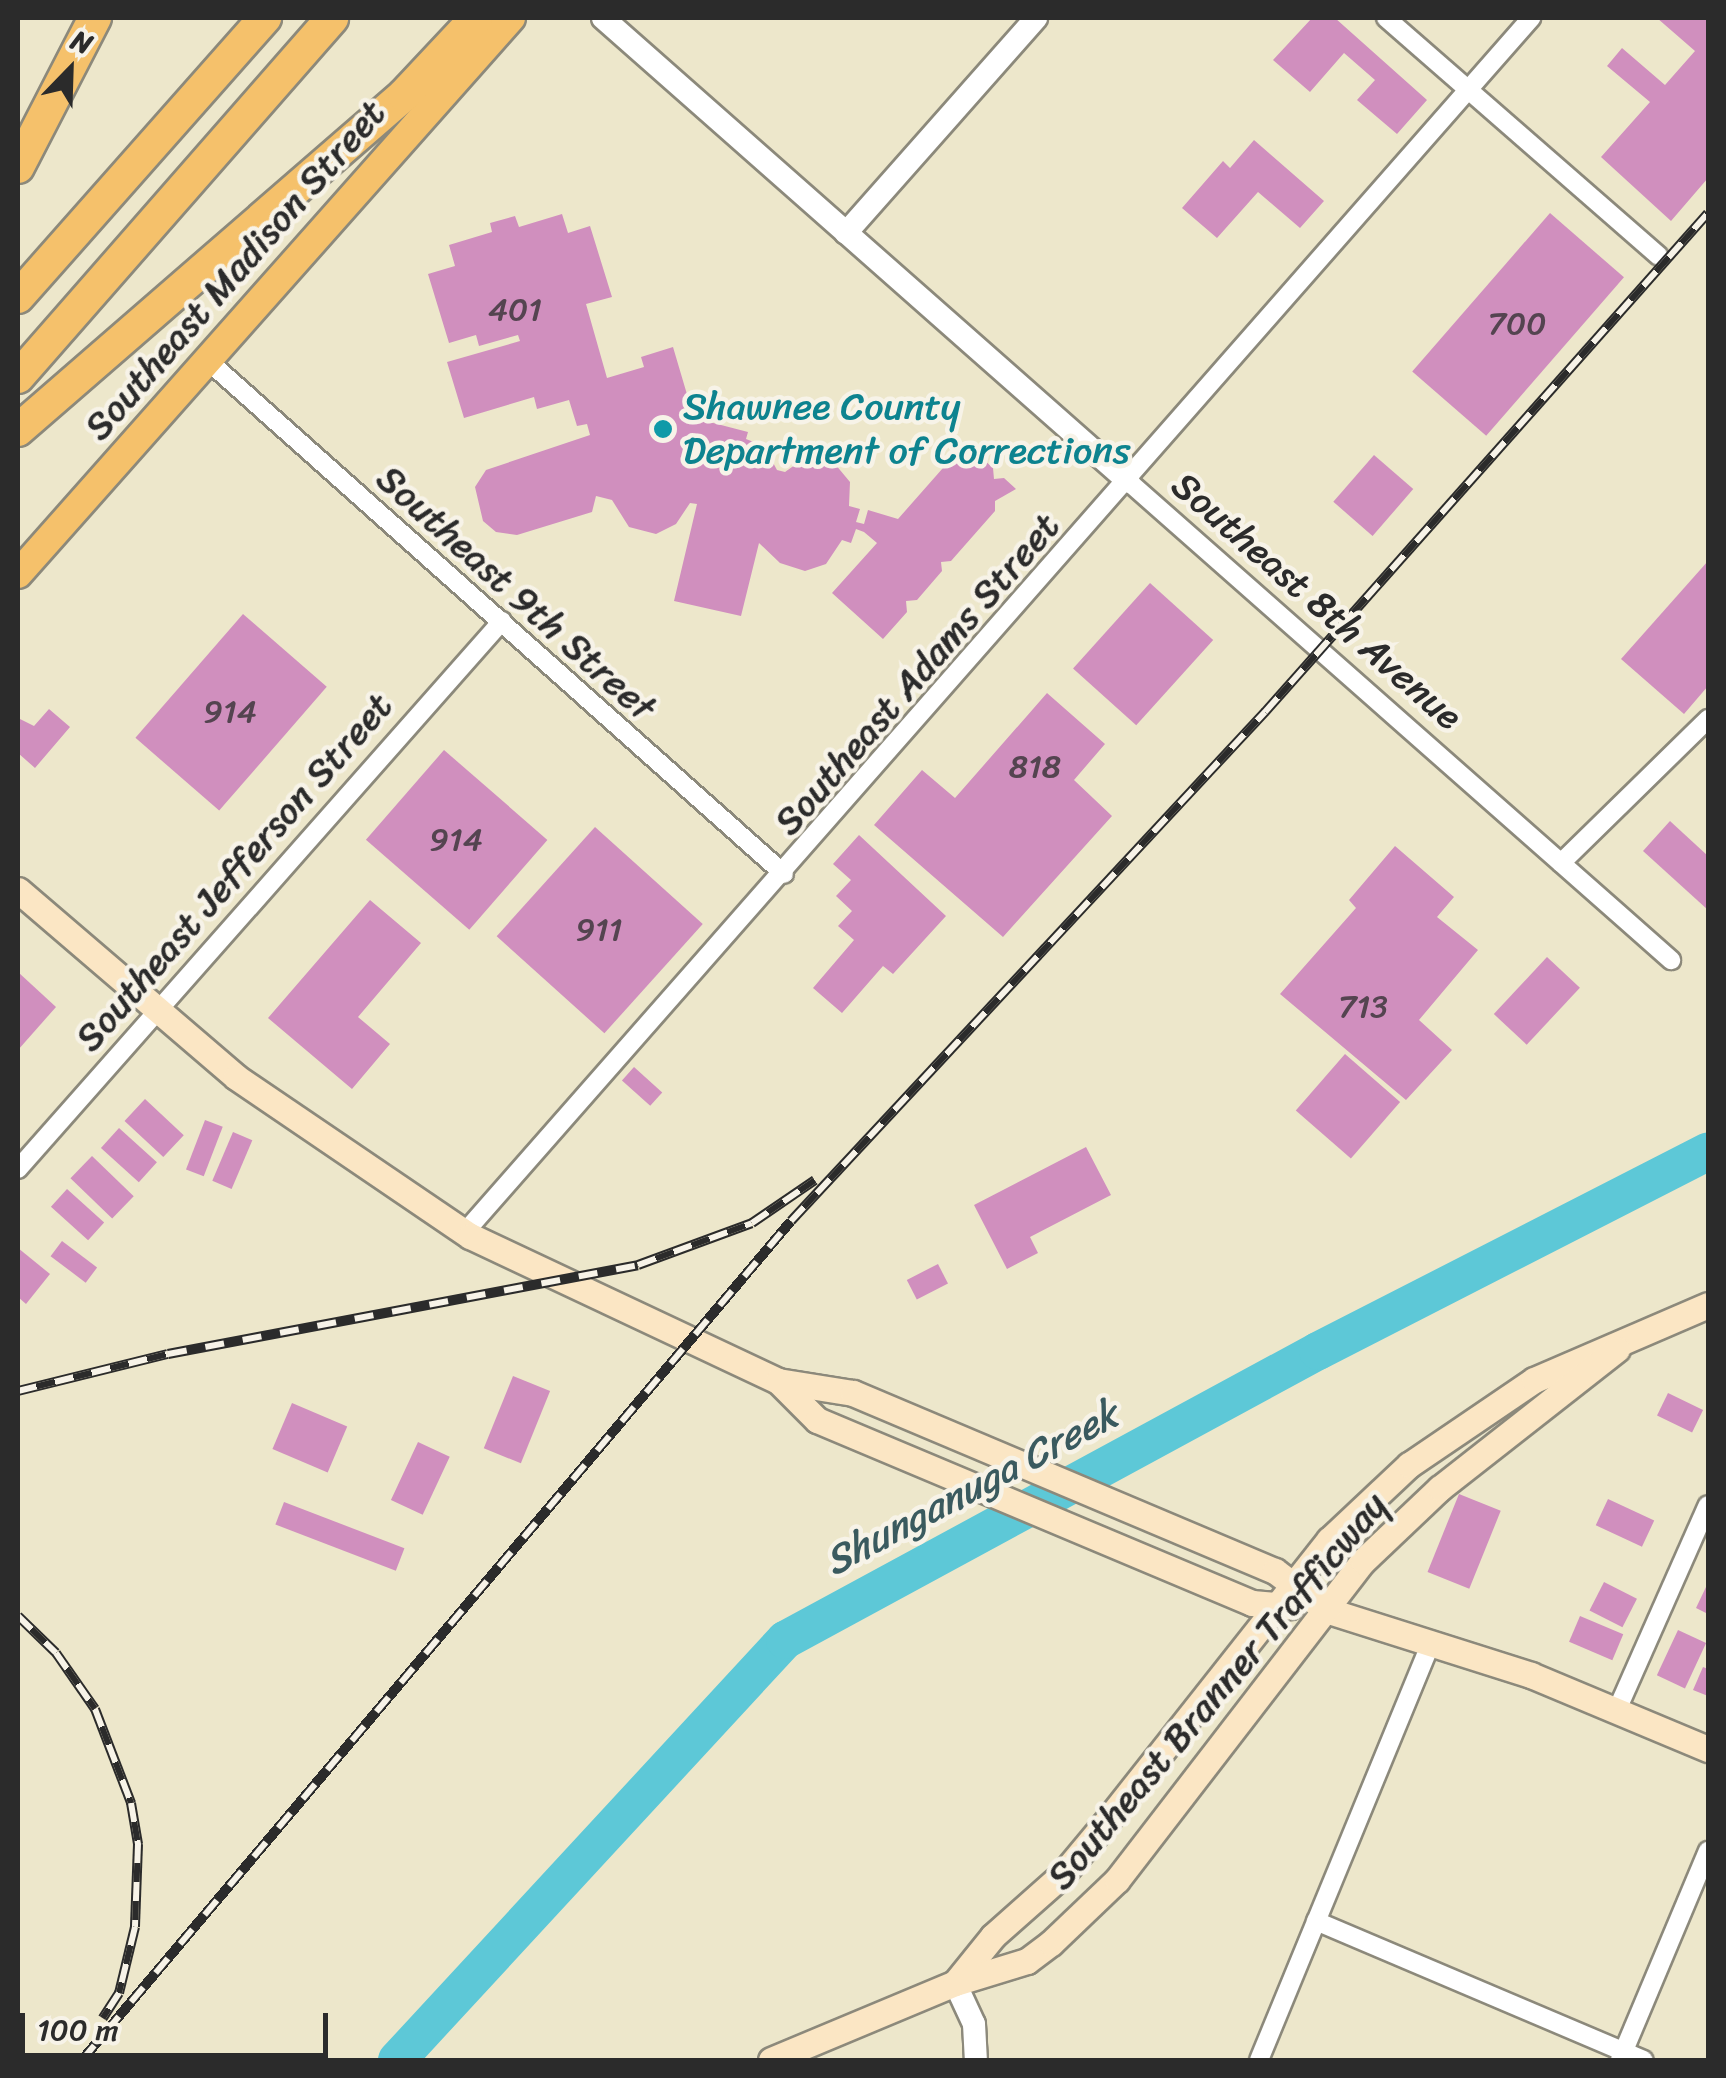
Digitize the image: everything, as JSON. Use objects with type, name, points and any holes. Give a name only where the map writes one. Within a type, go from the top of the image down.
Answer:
[{"type":"highway","points":[[18,166],[95,18]]},
{"type":"highway","points":[[18,297],[265,18]]},
{"type":"highway","points":[[18,378],[332,18]]},
{"type":"highway","points":[[18,430],[404,94],[476,18]]},
{"type":"main road","name":"Southeast Madison Street","points":[[18,574],[510,18]]},
{"type":"main road","points":[[18,890],[157,1014],[284,1113],[465,1232],[778,1381],[853,1393],[1208,1543],[1294,1584],[1326,1610]]},
{"type":"main road","name":"Southeast Branner Trafficway","points":[[955,1983],[993,1936],[1093,1838],[1329,1540],[1440,1441],[1534,1380],[1617,1349],[1708,1305]]},
{"type":"main road","name":"Southeast Branner Trafficway","points":[[771,2060],[955,1983],[1027,1961],[1096,1902],[1363,1561],[1440,1488],[1617,1349]]},
{"type":"main road","points":[[778,1381],[817,1420],[1252,1603],[1326,1610],[1518,1671],[1708,1749]]},
{"type":"street","name":"Southeast 8th Avenue","points":[[603,18],[1670,960]]},
{"type":"street","points":[[846,233],[1036,18]]},
{"type":"street","points":[[1386,18],[1659,256]]},
{"type":"street","name":"Southeast Adams Street","points":[[465,1232],[1129,482],[1531,18]]},
{"type":"street","name":"Southeast 9th Street","points":[[206,359],[784,874]]},
{"type":"street","name":"Southeast Jefferson Street","points":[[18,1169],[502,621]]},
{"type":"street","points":[[1561,863],[1708,720]]},
{"type":"street","points":[[1617,1710],[1708,1505]]},
{"type":"street","points":[[1258,2060],[1430,1646]]},
{"type":"street","points":[[1622,2056],[1708,1851]]},
{"type":"street","points":[[1316,1920],[1622,2056],[1644,2060]]},
{"type":"street","points":[[955,1983],[974,2024],[976,2060]]},
{"type":"building","points":[[1312,18],[1335,18],[1427,100],[1397,134],[1357,100],[1375,80],[1344,53],[1310,92],[1273,60]]},
{"type":"building","points":[[1657,18],[1708,18],[1708,178],[1671,221],[1601,157],[1650,102],[1607,66],[1622,48],[1665,85],[1695,51]]},
{"type":"building","points":[[1254,140],[1324,201],[1300,228],[1258,192],[1217,238],[1182,208],[1223,161],[1230,168]]},
{"type":"building","points":[[1550,213],[1624,277],[1486,436],[1412,371]]},
{"type":"building","name":"Shawnee County Department of Corrections","points":[[562,214],[568,233],[590,226],[612,297],[586,304],[607,378],[644,367],[641,357],[673,347],[694,418],[748,432],[746,439],[764,446],[777,470],[785,472],[806,457],[835,464],[850,482],[849,506],[860,509],[856,522],[864,524],[868,510],[898,519],[965,443],[993,468],[994,479],[1004,478],[1016,489],[995,501],[995,511],[951,561],[941,562],[942,571],[917,600],[906,601],[907,612],[883,639],[832,593],[877,543],[856,529],[851,543],[842,540],[826,564],[805,571],[780,563],[759,543],[741,616],[674,601],[697,504],[690,503],[676,524],[656,534],[629,527],[612,500],[596,496],[592,512],[517,535],[496,532],[483,521],[475,487],[486,470],[590,435],[587,424],[577,426],[569,400],[537,409],[534,397],[464,418],[447,362],[520,341],[518,335],[479,346],[476,335],[449,343],[428,274],[455,266],[449,245],[492,232],[490,223],[515,216],[519,227]]},
{"type":"building","points":[[1374,455],[1413,489],[1373,536],[1333,502]]},
{"type":"building","points":[[1708,561],[1708,686],[1684,714],[1621,659]]},
{"type":"building","points":[[1150,583],[1213,640],[1136,725],[1073,668]]},
{"type":"building","points":[[243,614],[327,687],[219,811],[135,738]]},
{"type":"building","points":[[1047,693],[1105,744],[1074,780],[1112,816],[1003,937],[874,825],[922,770],[955,798]]},
{"type":"building","points":[[49,709],[70,727],[35,768],[18,753],[18,718],[34,726]]},
{"type":"building","points":[[444,750],[547,840],[469,930],[366,840]]},
{"type":"building","points":[[1670,821],[1708,856],[1708,910],[1643,851]]},
{"type":"building","points":[[595,827],[703,924],[604,1033],[497,936]]},
{"type":"building","points":[[859,835],[946,916],[893,974],[883,966],[842,1013],[813,988],[854,940],[838,926],[852,911],[836,896],[851,880],[833,864]]},
{"type":"building","points":[[1395,846],[1454,897],[1437,917],[1478,950],[1419,1020],[1452,1050],[1406,1100],[1280,994],[1356,908],[1349,900]]},
{"type":"building","points":[[370,900],[421,943],[358,1017],[390,1044],[352,1089],[268,1018]]},
{"type":"building","points":[[1547,957],[1580,988],[1527,1045],[1494,1014]]},
{"type":"building","points":[[18,972],[56,1007],[18,1050]]},
{"type":"building","points":[[1345,1054],[1400,1102],[1351,1158],[1296,1111]]},
{"type":"building","points":[[634,1067],[662,1092],[650,1106],[622,1080]]},
{"type":"building","points":[[145,1099],[184,1135],[163,1157],[125,1121]]},
{"type":"building","points":[[205,1120],[223,1127],[204,1176],[186,1169]]},
{"type":"building","points":[[119,1128],[157,1162],[139,1182],[101,1148]]},
{"type":"building","points":[[233,1132],[252,1140],[232,1189],[212,1181]]},
{"type":"building","points":[[1086,1147],[1111,1195],[1030,1237],[1038,1253],[1007,1269],[974,1205]]},
{"type":"building","points":[[92,1156],[134,1196],[112,1219],[70,1178]]},
{"type":"building","points":[[67,1189],[104,1222],[88,1240],[51,1207]]},
{"type":"building","points":[[62,1241],[97,1267],[86,1283],[51,1256]]},
{"type":"building","points":[[18,1248],[50,1274],[26,1304],[18,1297]]},
{"type":"building","points":[[938,1264],[948,1284],[917,1299],[907,1280]]},
{"type":"building","points":[[513,1376],[550,1391],[521,1463],[484,1448]]},
{"type":"building","points":[[1668,1393],[1703,1410],[1692,1433],[1657,1415]]},
{"type":"building","points":[[292,1403],[347,1426],[328,1472],[272,1449]]},
{"type":"building","points":[[418,1442],[450,1457],[423,1515],[391,1500]]},
{"type":"building","points":[[1459,1494],[1501,1511],[1469,1589],[1428,1572]]},
{"type":"building","points":[[1608,1499],[1654,1521],[1642,1547],[1596,1525]]},
{"type":"building","points":[[284,1502],[404,1548],[396,1571],[275,1524]]},
{"type":"building","points":[[1604,1582],[1637,1599],[1622,1627],[1589,1611]]},
{"type":"building","points":[[1708,1589],[1708,1614],[1696,1608]]},
{"type":"building","points":[[1580,1616],[1623,1634],[1612,1660],[1569,1642]]},
{"type":"building","points":[[1678,1630],[1706,1643],[1685,1688],[1657,1675]]},
{"type":"building","points":[[1703,1667],[1708,1669],[1708,1696],[1693,1690]]},
{"type":"waterway","name":"Shunganuga Creek","points":[[397,2060],[785,1640],[1318,1351],[1708,1151]]},
{"type":"railway","points":[[82,2060],[791,1221],[1265,712],[1708,213]]},
{"type":"railway","points":[[18,1391],[168,1354],[638,1265],[752,1223],[815,1180]]},
{"type":"railway","points":[[18,1616],[56,1653],[95,1709],[131,1803],[138,1844],[135,1927],[119,1993],[103,2018]]},
{"type":"place","name":"Shawnee County Department of Corrections","points":[[663,429]]}]
